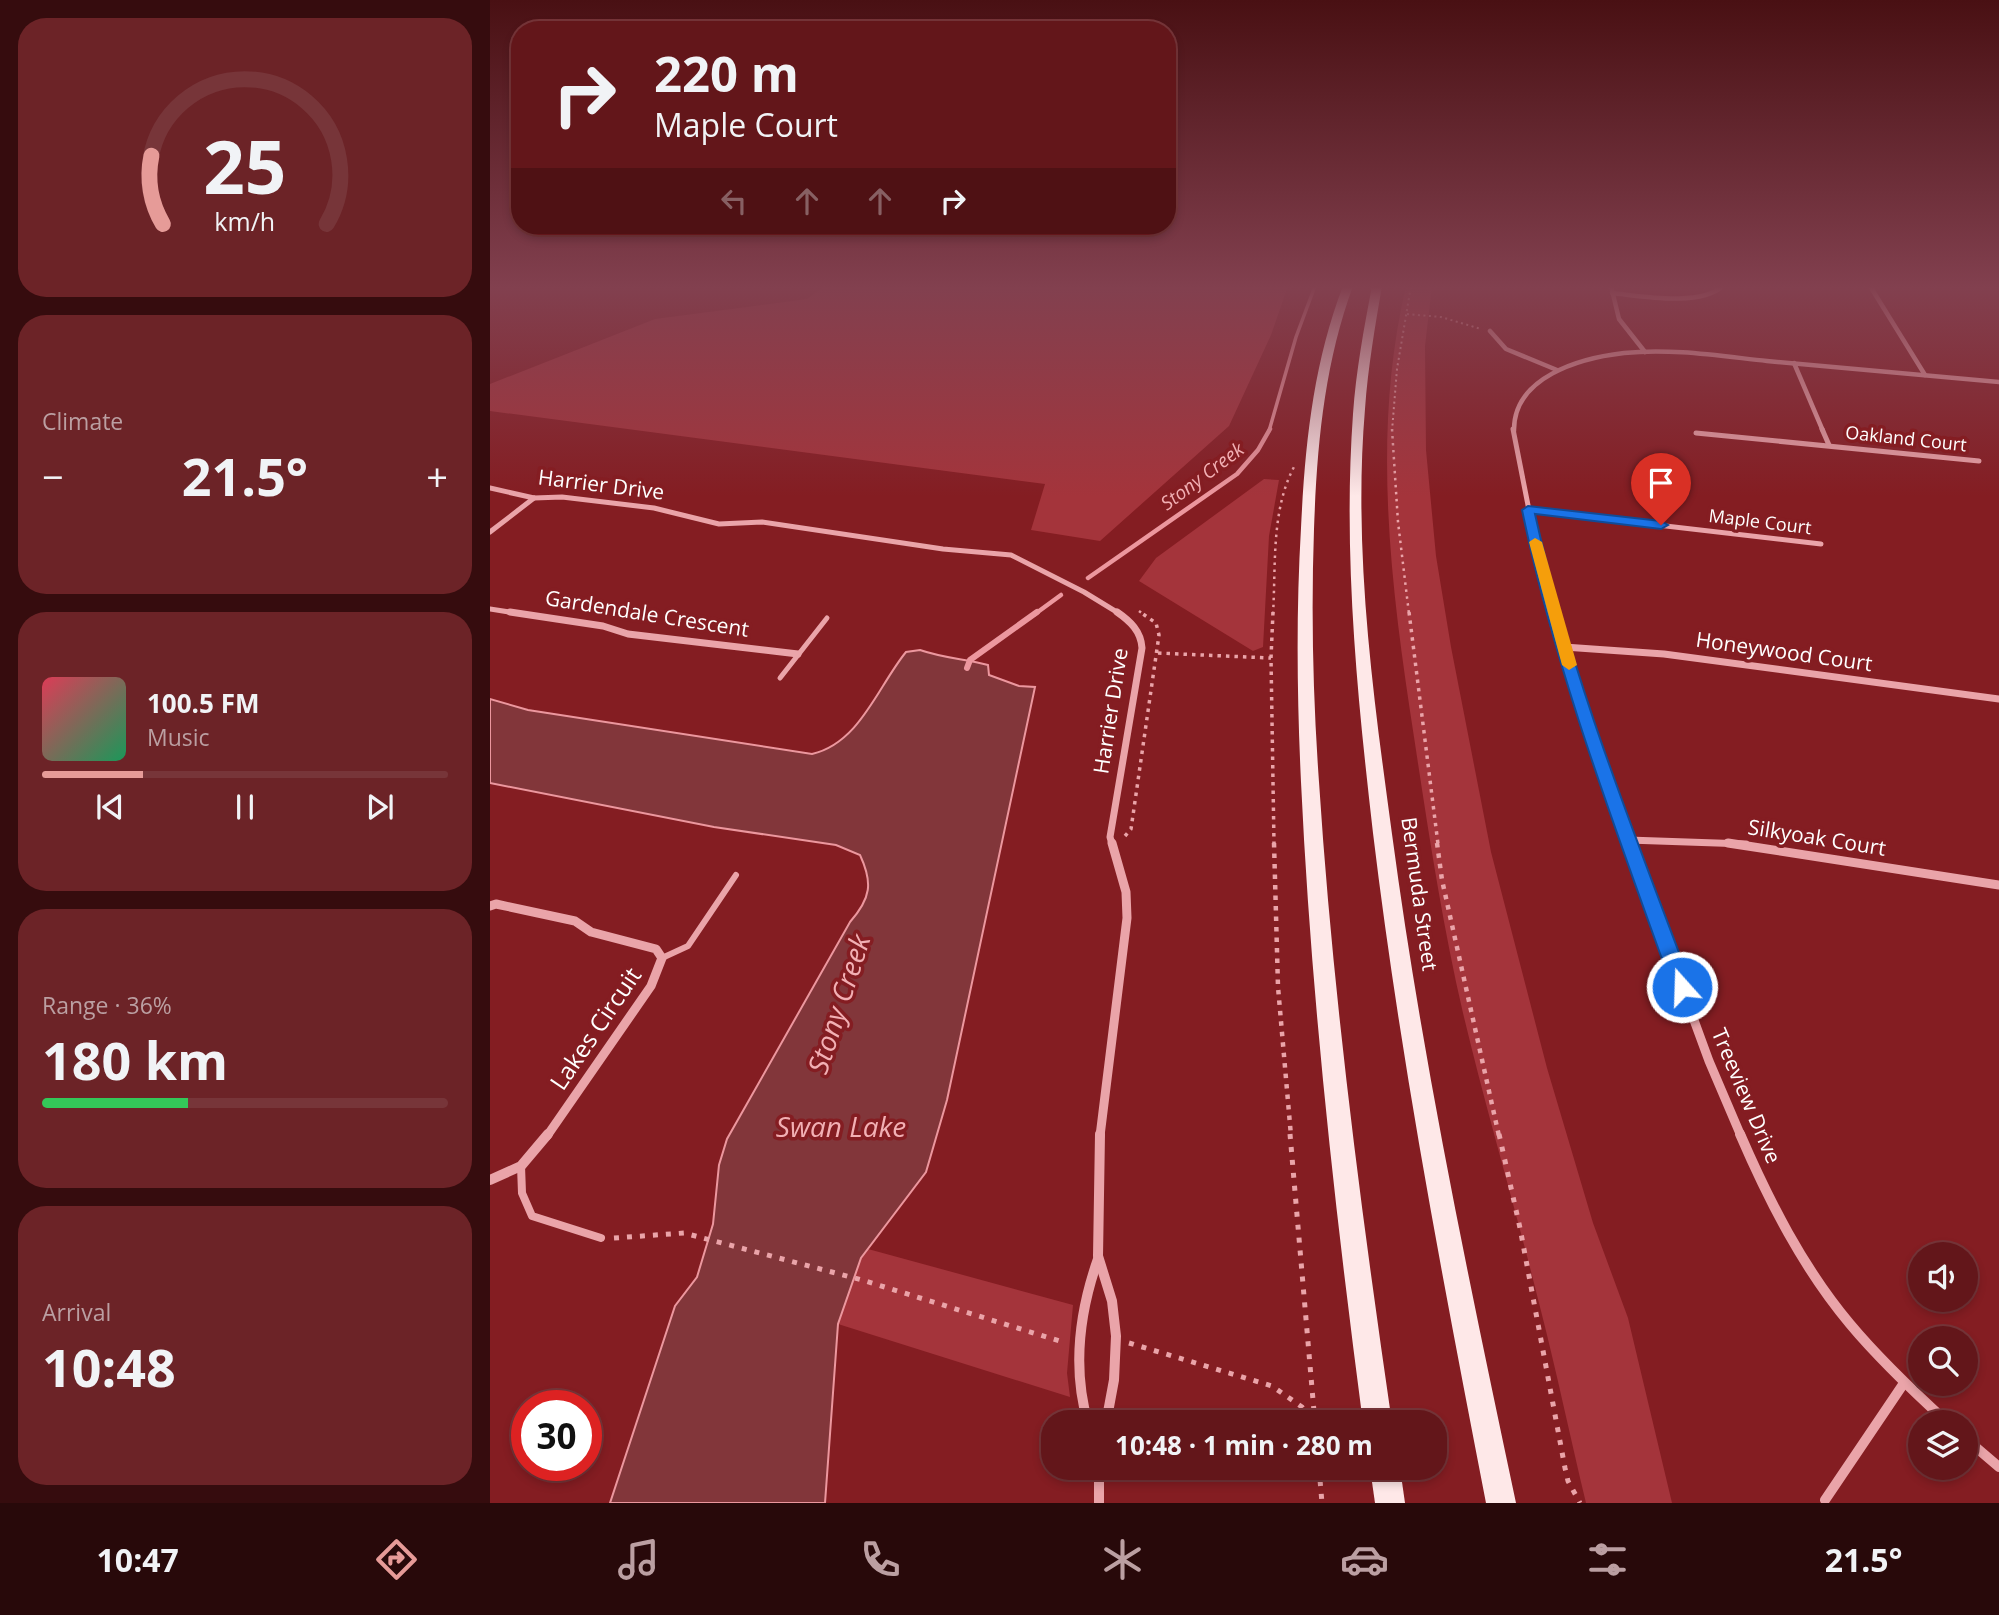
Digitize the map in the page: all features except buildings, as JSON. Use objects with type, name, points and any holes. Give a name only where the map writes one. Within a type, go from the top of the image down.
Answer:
[{"type":"main road","points":[[1329,356],[1316,421],[1306,551],[1305,670],[1311,806],[1324,975],[1376,1410]]},
{"type":"main road","name":"Bermuda Street","points":[[1366,356],[1357,464],[1357,544],[1365,687],[1383,842],[1413,1040],[1457,1289],[1501,1503]]},
{"type":"main road","points":[[1387,1480],[1390,1503]]},
{"type":"street","points":[[1523,356],[1557,370]]},
{"type":"street","name":"Treeview Drive","points":[[1608,356],[1557,370],[1534,385],[1524,396],[1513,421],[1514,440],[1539,561],[1592,742],[1709,1061],[1761,1182],[1812,1270],[1849,1323],[1904,1383],[1934,1410]]},
{"type":"street","name":"Treeview Drive","points":[[1701,356],[1999,382]]},
{"type":"street","points":[[1913,356],[1925,375]]},
{"type":"street","name":"Oakland Court","points":[[1794,363],[1829,445]]},
{"type":"street","name":"Oakland Court","points":[[1696,433],[1979,461]]},
{"type":"street","name":"Harrier Drive","points":[[490,488],[534,498],[562,497],[643,507],[719,524],[762,522],[943,550],[1000,552],[1124,615],[1136,630],[1140,636],[1141,653],[1110,837],[1126,892],[1127,918],[1099,1158],[1098,1259],[1113,1306],[1115,1340],[1113,1385],[1108,1410]]},
{"type":"street","points":[[490,532],[534,498]]},
{"type":"street","name":"Maple Court","points":[[1528,510],[1821,544]]},
{"type":"street","name":"Gardendale Crescent","points":[[490,609],[603,626],[628,634],[798,654]]},
{"type":"street","name":"Honeywood Court","points":[[1564,647],[1664,654],[1999,699]]},
{"type":"street","name":"Silkyoak Court","points":[[1628,840],[1737,843],[1999,886]]},
{"type":"street","name":"Lakes Circuit","points":[[490,906],[496,904],[575,921],[591,932],[656,949],[662,958],[651,986],[539,1147],[521,1166]]},
{"type":"street","points":[[490,1180],[521,1166]]},
{"type":"street","name":"Harrier Drive","points":[[1083,1410],[1079,1344],[1087,1287],[1098,1259]]},
{"type":"street","points":[[1825,1500],[1904,1383]]},
{"type":"street","points":[[1978,1449],[1999,1467]]},
{"type":"street","points":[[1098,1480],[1099,1503]]},
{"type":"lane","points":[[780,678],[827,618]]},
{"type":"lane","points":[[662,958],[688,946],[736,875]]},
{"type":"lane","points":[[521,1166],[519,1184],[525,1207],[532,1216],[601,1238]]},
{"type":"path","points":[[1399,356],[1392,432],[1398,522],[1442,880],[1520,1228],[1565,1468],[1568,1481],[1580,1503]]},
{"type":"path","points":[[1296,456],[1284,486],[1278,524],[1271,658],[1278,987],[1314,1410]]},
{"type":"path","points":[[1141,653],[1271,658]]},
{"type":"path","points":[[601,1238],[684,1233],[862,1280]]},
{"type":"path","points":[[1320,1480],[1322,1503]]},
{"type":"shaded area","points":[[561,356],[1261,356],[1229,426],[1100,541],[1031,530],[1045,484],[490,411],[490,384]]},
{"type":"shaded area","points":[[1393,356],[1425,356],[1426,450],[1436,556],[1491,852],[1547,1068],[1593,1223],[1628,1318],[1672,1503],[1586,1503],[1545,1328],[1463,1013],[1436,876],[1398,625],[1392,568],[1388,512],[1389,398]]},
{"type":"shaded area","points":[[1264,479],[1279,480],[1269,536],[1263,647],[1253,651],[1139,581],[1156,558]]},
{"type":"shaded area","points":[[868,1249],[1073,1305],[1067,1373],[1070,1397],[838,1324],[861,1258]]},
{"type":"water","name":"Swan Lake","points":[[920,650],[988,665],[989,675],[1019,686],[1035,687],[947,1100],[926,1172],[861,1258],[838,1324],[825,1503],[610,1503],[675,1306],[697,1277],[713,1224],[719,1165],[727,1139],[866,898],[867,874],[860,855],[836,845],[714,827],[490,783],[490,699],[528,710],[812,754],[829,748],[843,738],[866,712],[906,652]]},
{"type":"waterway","name":"Stony Creek","points":[[1269,430],[1291,356]]},
{"type":"waterway","name":"Stony Creek","points":[[1088,578],[1237,474],[1258,450],[1269,430]]},
{"type":"waterway","name":"Stony Creek","points":[[1035,614],[1061,595]]},
{"type":"waterway","name":"Stony Creek","points":[[967,668],[970,660],[1037,612]]},
{"type":"slow traffic","points":[[1535,542],[1569,665]]},
{"type":"route","points":[[1661,525],[1528,510],[1539,561],[1592,742],[1682,987]]}]
